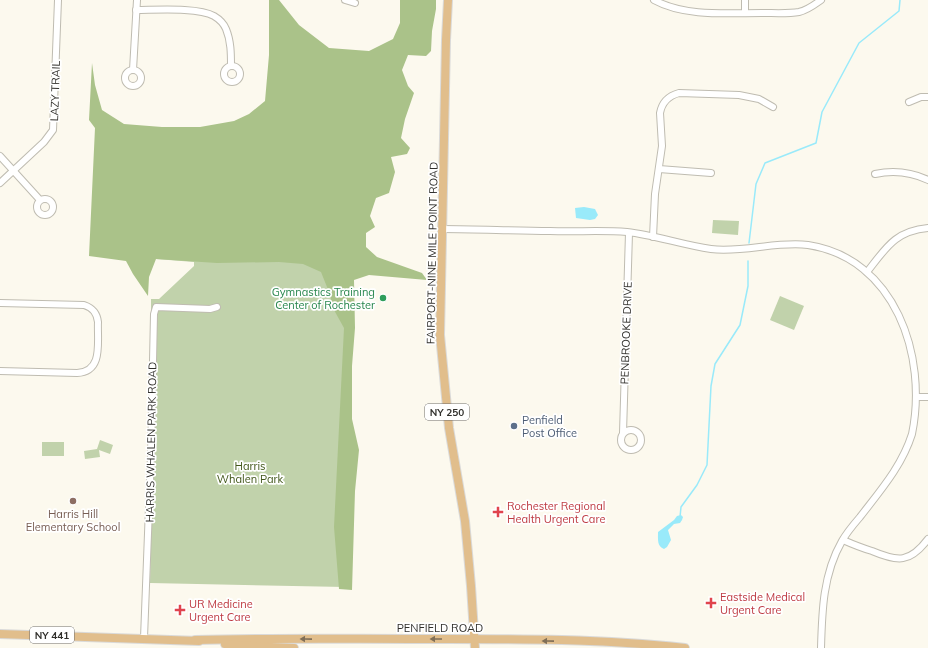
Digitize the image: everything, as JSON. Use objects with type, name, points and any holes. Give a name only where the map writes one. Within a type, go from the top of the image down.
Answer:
[{"type":"main road","name":"FAIRPORT-NINE MILE POINT ROAD","points":[[448,0],[445,60],[440,335],[449,428],[465,521],[475,648]]},
{"type":"main road","name":"PENFIELD ROAD","points":[[0,634],[195,640],[252,646],[294,648]]},
{"type":"main road","name":"PENFIELD ROAD","points":[[195,640],[252,638],[475,639],[644,643],[685,648]]},
{"type":"street","name":"LAZY TRAIL","points":[[0,183],[44,142],[53,130],[58,0]]},
{"type":"street","points":[[133,70],[137,0]]},
{"type":"street","points":[[345,0],[355,3]]},
{"type":"street","points":[[654,0],[674,9],[687,11],[745,13],[798,12],[813,6],[821,0]]},
{"type":"street","points":[[745,0],[745,13]]},
{"type":"street","points":[[136,10],[190,10],[206,12],[213,15],[221,22],[228,34],[231,66]]},
{"type":"street","points":[[654,237],[655,194],[662,146],[660,118],[661,109],[665,101],[673,95],[686,93],[739,95],[759,99],[773,107]]},
{"type":"street","points":[[909,102],[921,97],[928,97]]},
{"type":"street","points":[[0,156],[40,200]]},
{"type":"street","points":[[659,169],[711,173]]},
{"type":"street","points":[[875,174],[887,172],[907,173],[928,180]]},
{"type":"street","points":[[868,272],[886,249],[897,238],[908,232],[928,228]]},
{"type":"street","points":[[443,229],[628,232],[694,247],[725,250],[748,249],[787,244],[807,245],[837,253],[857,264],[868,272],[881,285],[900,312],[907,327],[916,357],[919,378],[919,397],[912,433],[898,466],[843,540],[831,564],[825,585],[822,608],[821,648]]},
{"type":"street","name":"PENBROOKE DRIVE","points":[[623,433],[628,232]]},
{"type":"street","points":[[0,303],[84,305],[93,310],[98,322],[97,359],[94,366],[87,371],[77,373],[0,371]]},
{"type":"street","name":"HARRIS WHALEN PARK ROAD","points":[[144,638],[148,561],[154,314],[156,307],[210,309],[217,307]]},
{"type":"street","points":[[919,397],[928,397]]},
{"type":"street","points":[[843,540],[875,553],[896,559],[909,557],[917,552],[928,539]]},
{"type":"green space","points":[[269,0],[279,0],[299,25],[329,48],[369,51],[393,39],[400,23],[400,0],[436,0],[431,51],[426,56],[408,55],[402,70],[408,86],[414,93],[405,119],[401,138],[410,148],[407,154],[391,157],[395,172],[389,193],[376,198],[370,216],[375,227],[366,233],[366,247],[377,257],[422,273],[427,280],[369,275],[354,280],[355,328],[352,366],[352,419],[359,450],[355,491],[352,590],[339,589],[334,527],[344,328],[334,310],[321,272],[303,264],[279,262],[217,263],[156,259],[149,277],[148,296],[126,261],[89,256],[95,128],[89,120],[92,63],[95,85],[102,110],[124,124],[162,127],[200,127],[234,121],[249,114],[265,101],[269,55]]},
{"type":"green space","name":"Harris Whalen Park","points":[[95,128],[349,277],[345,587],[150,583],[156,316],[151,315],[151,299],[159,299],[194,266],[194,262],[156,259]]},
{"type":"green space","points":[[713,220],[739,221],[738,235],[712,233]]},
{"type":"green space","points":[[780,296],[804,306],[794,330],[770,320]]},
{"type":"green space","points":[[100,440],[113,445],[110,454],[99,450],[100,457],[85,459],[84,451],[97,449]]},
{"type":"green space","points":[[42,442],[64,442],[64,456],[42,456]]},
{"type":"water","points":[[584,207],[595,209],[598,215],[595,219],[590,220],[576,218],[575,208]]},
{"type":"water","points":[[681,515],[683,517],[680,523],[674,524],[668,530],[671,540],[667,547],[664,549],[662,548],[658,540],[658,532],[677,516]]},
{"type":"waterway","points":[[749,243],[756,184],[765,163],[816,143],[822,112],[859,43],[899,11],[900,0]]},
{"type":"waterway","points":[[680,517],[681,507],[697,485],[707,465],[711,386],[715,364],[740,325],[748,286],[748,261]]},
{"type":"place","name":"Gymnastics Training Center of Rochester","points":[[383,298]]},
{"type":"place","name":"Penfield Post Office","points":[[514,426]]},
{"type":"place","name":"Harris Hill Elementary School","points":[[73,501]]},
{"type":"place","name":"Rochester Regional Health Urgent Care","points":[[498,512]]},
{"type":"place","name":"Eastside Medical Urgent Care","points":[[711,603]]},
{"type":"place","name":"UR Medicine Urgent Care","points":[[180,610]]}]
